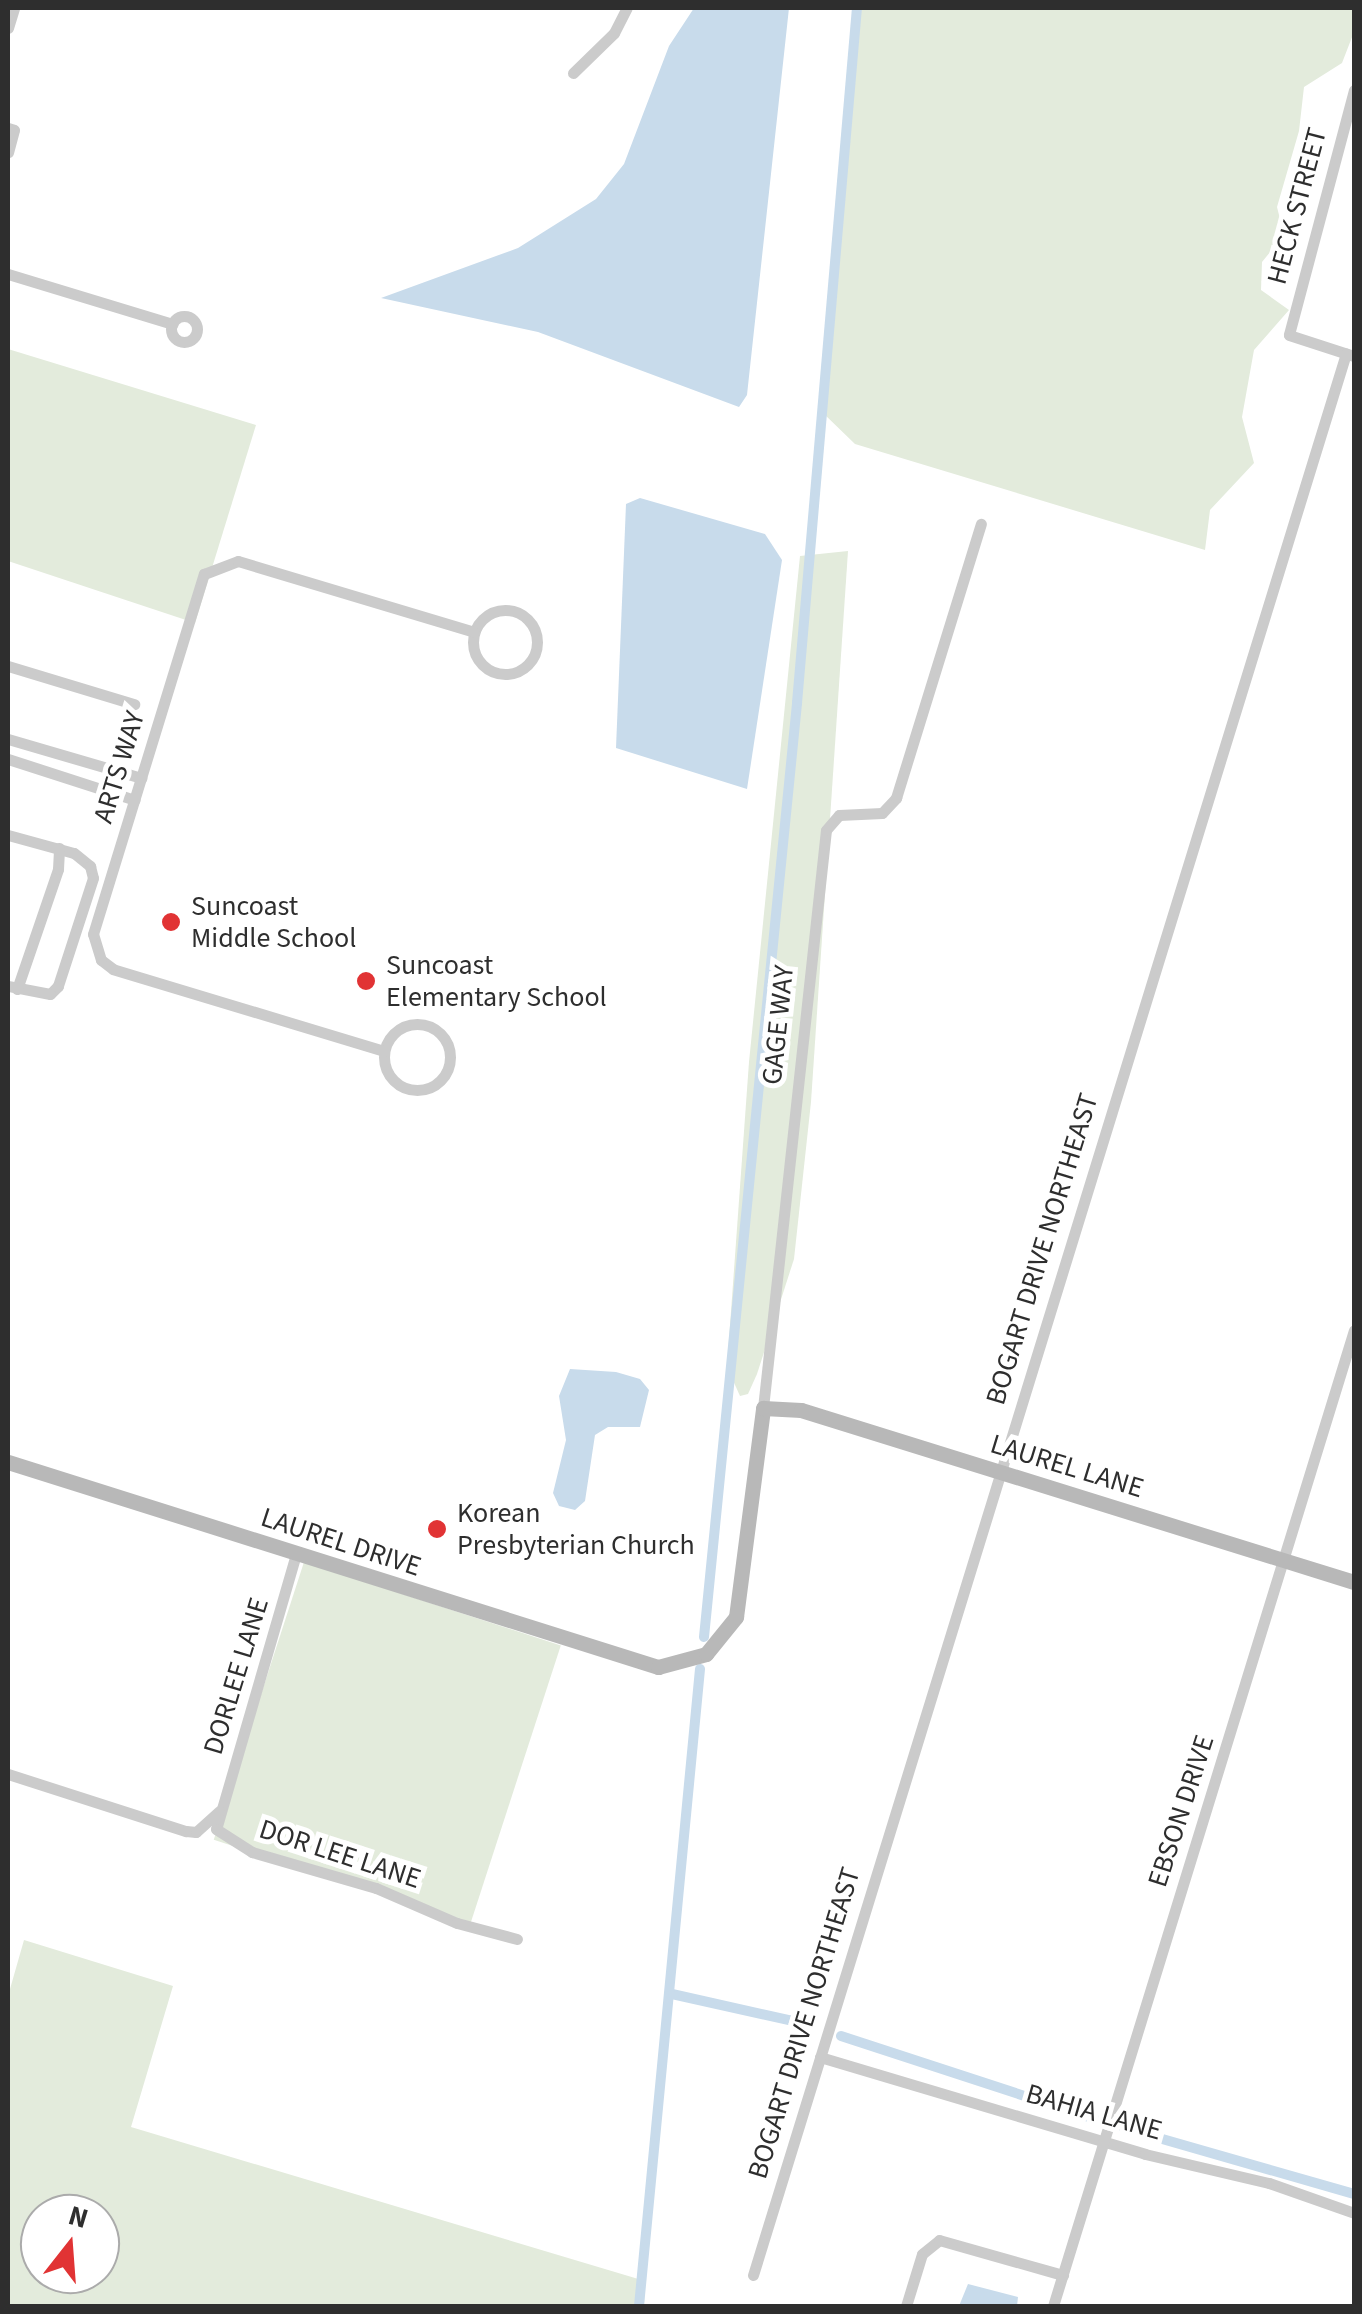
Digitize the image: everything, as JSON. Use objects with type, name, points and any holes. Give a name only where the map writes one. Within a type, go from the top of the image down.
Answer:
[{"type":"street","points":[[8,28],[14,8]]},
{"type":"street","points":[[572,73],[614,33],[627,8]]},
{"type":"street","name":"HECK STREET","points":[[1350,354],[1289,335],[1354,90]]},
{"type":"street","points":[[8,152],[11,129]]},
{"type":"street","points":[[8,274],[173,324]]},
{"type":"street","name":"BOGART DRIVE NORTHEAST","points":[[752,2274],[1350,354]]},
{"type":"street","name":"GAGE WAY","points":[[741,1595],[826,830],[839,814],[882,813],[896,798],[981,524]]},
{"type":"street","name":"ARTS WAY","points":[[384,1051],[113,970],[101,960],[93,934],[204,574],[220,563],[238,561],[474,632]]},
{"type":"street","points":[[514,610],[531,621],[537,650],[518,672],[497,673],[475,653],[474,632],[485,616],[514,610]]},
{"type":"street","points":[[8,666],[134,704]]},
{"type":"street","points":[[8,739],[142,778]]},
{"type":"street","points":[[8,759],[135,800]]},
{"type":"street","points":[[8,836],[59,848],[90,866],[90,894],[58,986],[50,994],[12,987],[50,895],[59,848]]},
{"type":"street","points":[[423,1024],[441,1034],[450,1063],[438,1082],[416,1090],[388,1073],[384,1051],[394,1033],[423,1024]]},
{"type":"street","name":"EBSON DRIVE","points":[[1054,2306],[1354,1330]]},
{"type":"street","name":"LAUREL LANE","points":[[763,1408],[801,1410],[1354,1582]]},
{"type":"street","name":"LAUREL DRIVE","points":[[8,1462],[658,1667],[685,1664],[716,1646],[736,1617],[741,1595]]},
{"type":"street","name":"DORLEE LANE","points":[[218,1811],[296,1554]]},
{"type":"street","points":[[8,1774],[186,1832],[196,1832],[218,1811]]},
{"type":"street","name":"DOR LEE LANE","points":[[218,1811],[216,1830],[252,1852],[376,1888],[457,1923],[517,1938]]},
{"type":"street","name":"BAHIA LANE","points":[[820,2058],[1104,2142],[1269,2183],[1354,2214]]},
{"type":"street","points":[[906,2306],[922,2254],[939,2240],[1063,2275]]},
{"type":"green space","points":[[860,8],[1354,8],[1354,32],[1342,63],[1304,87],[1299,131],[1277,207],[1284,235],[1262,262],[1261,290],[1289,310],[1254,350],[1242,417],[1254,463],[1210,510],[1205,550],[855,444],[823,413]]},
{"type":"green space","points":[[8,349],[256,425],[195,623],[8,561]]},
{"type":"green space","points":[[848,551],[811,1102],[794,1259],[757,1374],[748,1394],[740,1396],[727,1367],[749,1062],[800,556]]},
{"type":"green space","points":[[304,1562],[561,1645],[471,1923],[214,1840]]},
{"type":"green space","points":[[24,1940],[173,1986],[131,2127],[645,2281],[644,2306],[8,2306],[8,1996]]},
{"type":"water","points":[[694,8],[789,8],[747,395],[739,407],[538,332],[381,298],[518,248],[596,199],[624,164],[669,46]]},
{"type":"water","points":[[640,498],[765,534],[782,560],[747,789],[616,748],[626,504]]},
{"type":"water","points":[[570,1369],[616,1372],[640,1379],[649,1390],[640,1427],[608,1427],[595,1435],[585,1501],[575,1510],[559,1506],[553,1493],[566,1440],[559,1396]]},
{"type":"water","points":[[968,2284],[1018,2297],[1017,2306],[959,2306]]},
{"type":"waterway","points":[[704,1637],[797,703],[857,8]]},
{"type":"waterway","points":[[639,2306],[700,1669]]},
{"type":"waterway","points":[[672,1994],[811,2025]]},
{"type":"waterway","points":[[841,2036],[1095,2119]]},
{"type":"waterway","points":[[1124,2128],[1354,2194]]},
{"type":"place","name":"Suncoast Middle School","points":[[171,922]]},
{"type":"place","name":"Suncoast Elementary School","points":[[366,981]]},
{"type":"place","name":"Korean Presbyterian Church","points":[[437,1529]]}]
